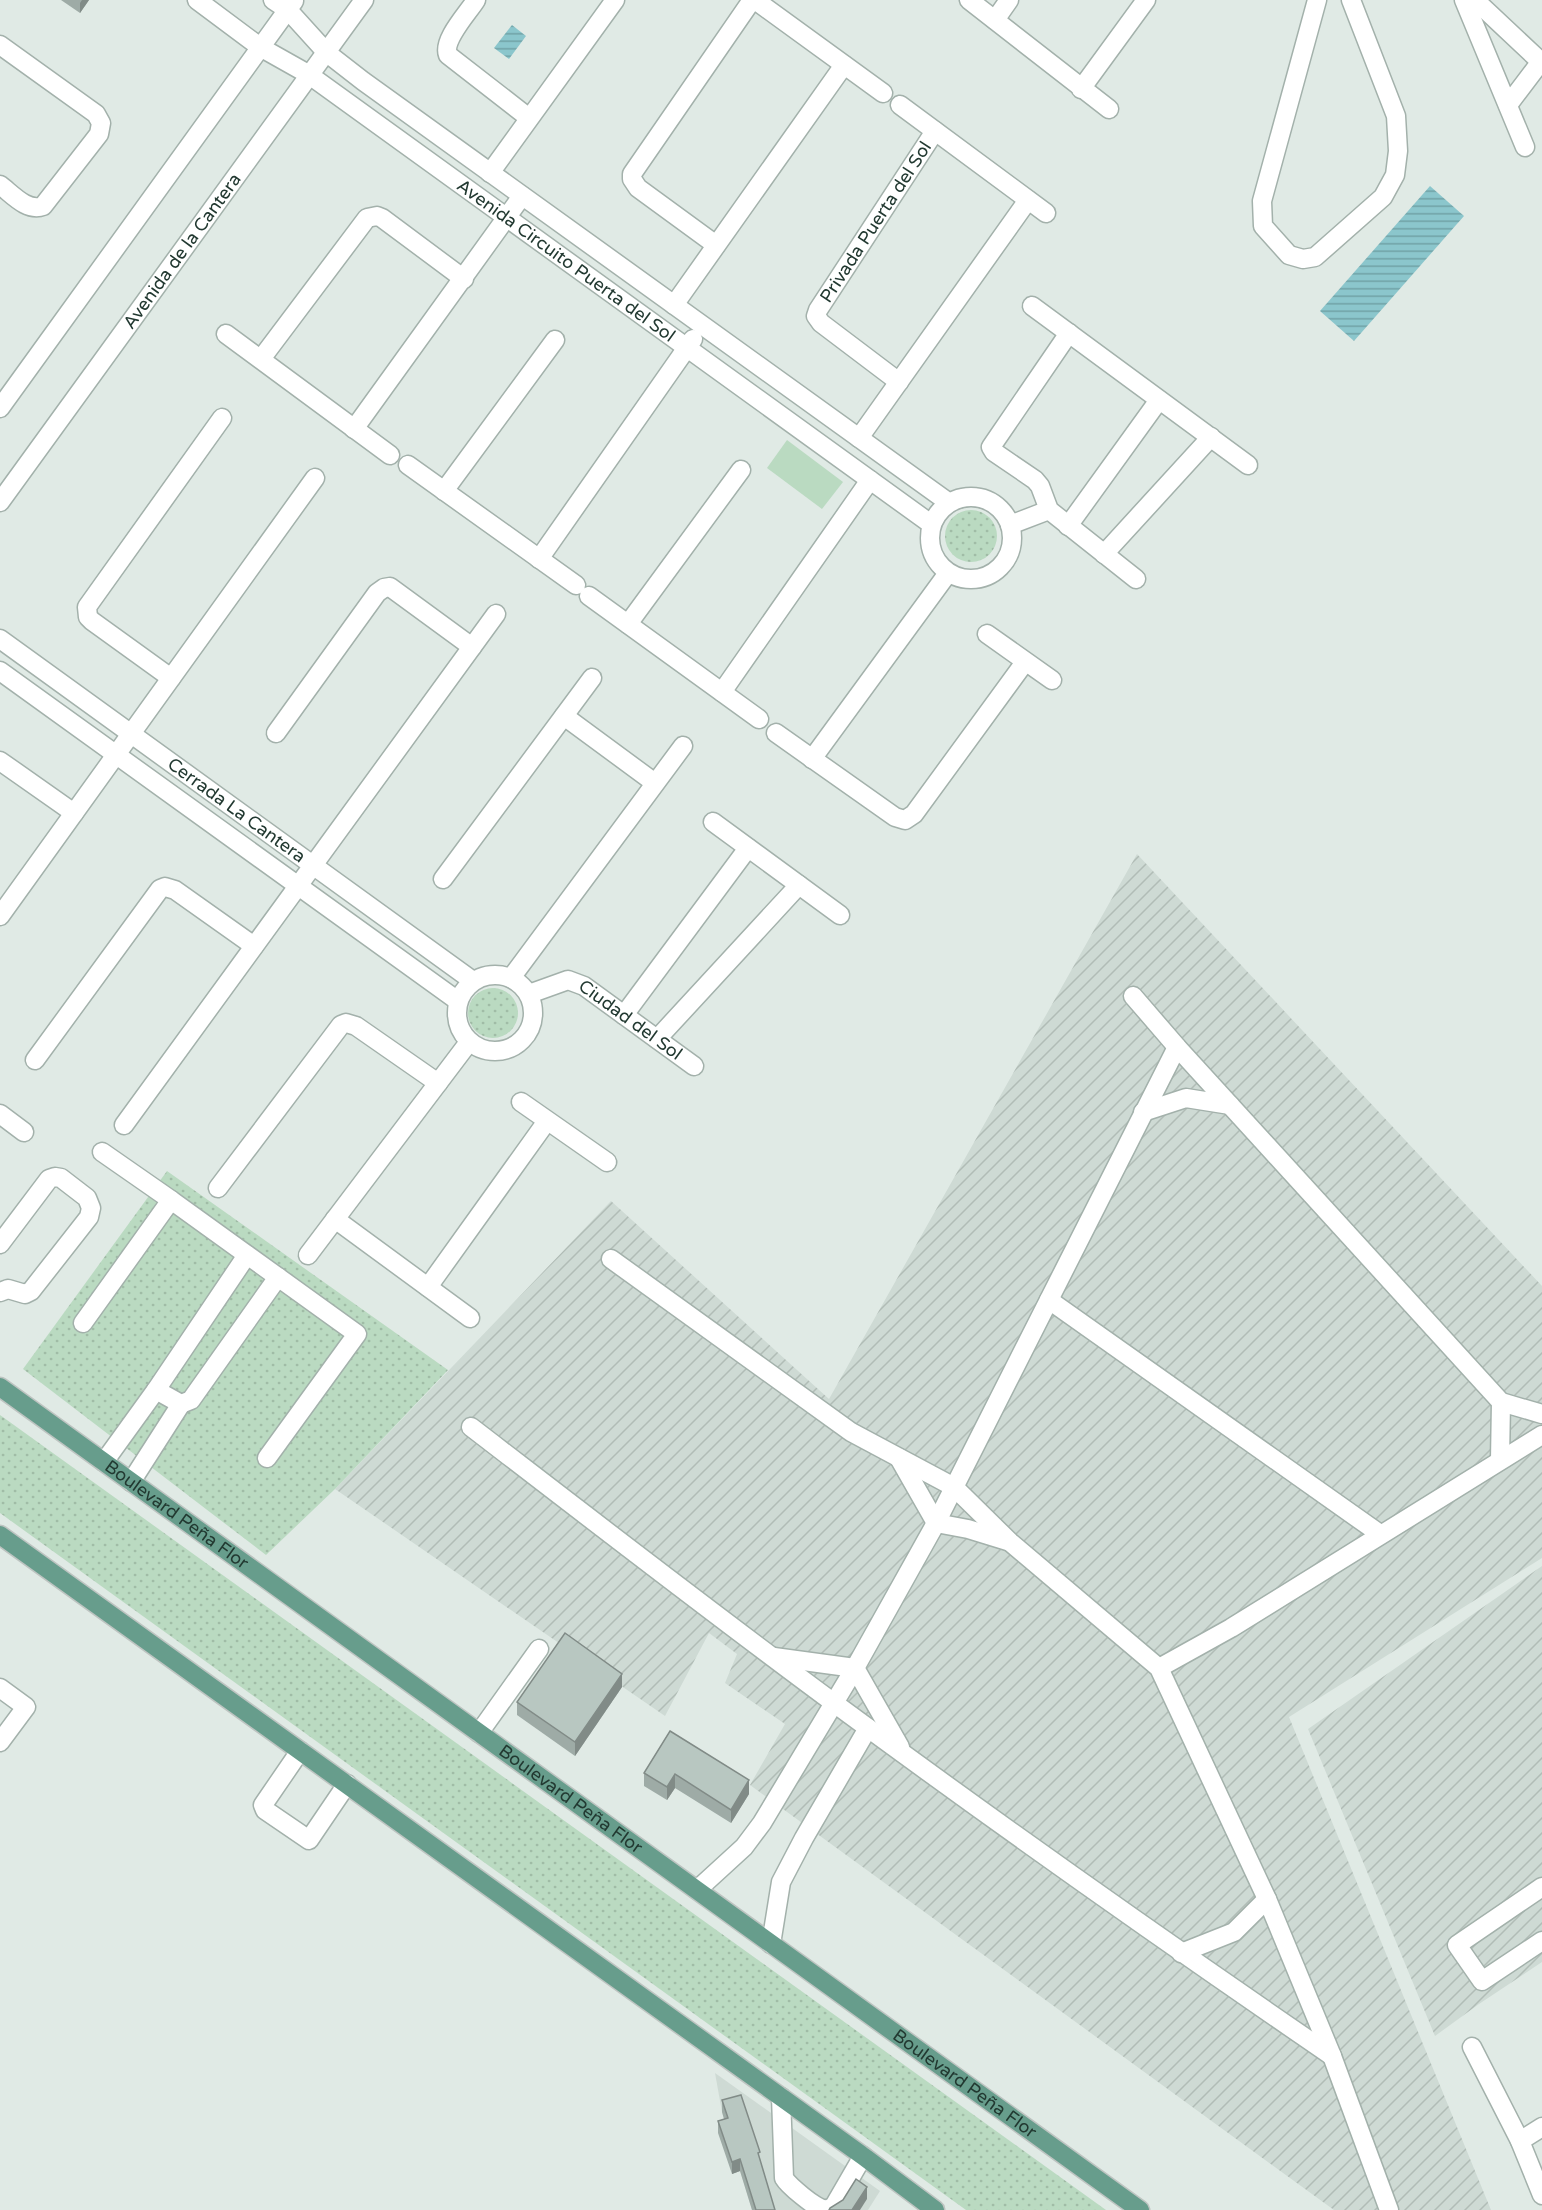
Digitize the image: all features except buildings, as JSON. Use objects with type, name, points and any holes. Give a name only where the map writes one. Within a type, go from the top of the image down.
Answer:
[{"type":"main road","name":"Boulevard Peña Flor","points":[[0,1387],[1140,2210]]},
{"type":"main road","points":[[2,1541],[300,1751],[935,2210]]},
{"type":"street","name":"Avenida Circuito Puerta del Sol","points":[[197,0],[260,47],[308,74],[931,525]]},
{"type":"street","name":"Avenida de la Cantera","points":[[0,502],[308,74],[327,53],[364,0]]},
{"type":"street","points":[[476,0],[448,40],[446,50],[448,55],[529,118]]},
{"type":"street","points":[[490,173],[615,0]]},
{"type":"street","points":[[716,246],[638,188],[632,179],[632,174],[753,0],[883,93]]},
{"type":"street","points":[[969,0],[1109,109]]},
{"type":"street","points":[[995,20],[1009,0]]},
{"type":"street","points":[[1082,88],[1146,0]]},
{"type":"street","points":[[1317,0],[1262,201],[1263,226],[1289,255],[1303,259],[1315,257],[1383,197],[1395,175],[1398,151],[1396,116],[1351,0]]},
{"type":"street","points":[[1464,0],[1525,147]]},
{"type":"street","points":[[1475,0],[1541,61],[1508,105]]},
{"type":"street","name":"Avenida Circuito Puerta del Sol","points":[[285,3],[327,53],[363,81],[948,502]]},
{"type":"street","points":[[0,408],[260,47],[285,3]]},
{"type":"street","points":[[0,45],[96,114],[101,123],[99,134],[43,206],[38,208],[28,206],[0,185]]},
{"type":"street","points":[[674,305],[844,64]]},
{"type":"street","name":"Privada Puerta del Sol","points":[[900,105],[1046,213]]},
{"type":"street","name":"Privada Puerta del Sol","points":[[899,382],[821,323],[816,316],[935,131]]},
{"type":"street","points":[[354,429],[522,196]]},
{"type":"street","points":[[859,438],[1028,200]]},
{"type":"street","points":[[261,359],[367,218],[377,216],[382,218],[464,279]]},
{"type":"street","points":[[1032,306],[1248,465]]},
{"type":"street","points":[[539,559],[702,325]]},
{"type":"street","points":[[1069,333],[991,447],[994,452],[1035,480],[1040,486],[1049,510],[1136,579]]},
{"type":"street","points":[[226,334],[390,455]]},
{"type":"street","points":[[444,491],[555,340]]},
{"type":"street","points":[[1068,526],[1159,399]]},
{"type":"street","points":[[171,678],[92,621],[88,617],[87,607],[222,418]]},
{"type":"street","points":[[1104,554],[1211,438]]},
{"type":"street","points":[[408,465],[759,719]]},
{"type":"street","points":[[628,624],[741,470]]},
{"type":"street","points":[[0,916],[315,478]]},
{"type":"street","points":[[722,692],[870,480]]},
{"type":"street","points":[[975,496],[999,507],[1008,518],[1012,531],[1012,545],[1008,558],[999,569],[988,576],[975,579],[961,578],[948,573],[938,564],[929,538],[931,525],[938,512],[948,502],[961,497],[975,496]]},
{"type":"street","points":[[1010,525],[1049,510]]},
{"type":"street","points":[[812,759],[948,573]]},
{"type":"street","points":[[276,733],[377,593],[384,588],[390,587],[472,646]]},
{"type":"street","points":[[124,1125],[496,614]]},
{"type":"street","points":[[987,634],[1052,681]]},
{"type":"street","name":"Cerrada La Cantera","points":[[0,639],[473,981]]},
{"type":"street","points":[[776,733],[895,817],[900,820],[910,818],[1025,662]]},
{"type":"street","name":"Cerrada La Cantera","points":[[0,671],[458,1001]]},
{"type":"street","points":[[443,879],[592,678]]},
{"type":"street","points":[[564,716],[655,783]]},
{"type":"street","points":[[511,978],[683,746]]},
{"type":"street","points":[[0,761],[74,813]]},
{"type":"street","points":[[713,822],[840,915]]},
{"type":"street","points":[[624,1015],[748,848]]},
{"type":"street","points":[[657,1039],[799,885]]},
{"type":"street","points":[[35,1060],[160,890],[165,887],[175,890],[254,946]]},
{"type":"street","points":[[492,974],[511,978],[529,994],[534,1011],[530,1029],[519,1043],[503,1051],[485,1050],[469,1042],[458,1023],[458,1001],[473,981],[492,974]]},
{"type":"street","name":"Ciudad del Sol","points":[[529,994],[568,980],[584,986],[694,1066]]},
{"type":"street","points":[[1132,996],[1501,1402],[1542,1414]]},
{"type":"street","points":[[218,1188],[341,1025],[351,1023],[438,1083]]},
{"type":"street","points":[[308,1255],[469,1042]]},
{"type":"street","points":[[697,1890],[744,1846],[762,1823],[855,1668],[936,1523],[1176,1047]]},
{"type":"street","points":[[1143,1112],[1186,1098],[1230,1105]]},
{"type":"street","points":[[521,1102],[606,1162]]},
{"type":"street","points":[[0,1114],[24,1132]]},
{"type":"street","points":[[428,1287],[547,1121]]},
{"type":"street","points":[[102,1152],[357,1334],[267,1458]]},
{"type":"street","points":[[0,1244],[49,1179],[61,1178],[87,1198],[91,1208],[89,1217],[31,1291],[25,1294],[2,1288]]},
{"type":"street","points":[[84,1323],[171,1200]]},
{"type":"street","points":[[335,1219],[470,1318]]},
{"type":"street","points":[[104,1462],[156,1390],[247,1255]]},
{"type":"street","points":[[611,1259],[851,1432],[954,1488],[1010,1542],[1159,1668],[1267,1899],[1332,2056],[1389,2210]]},
{"type":"street","points":[[131,1482],[181,1404],[191,1400],[278,1277]]},
{"type":"street","points":[[1049,1300],[1380,1534]]},
{"type":"street","points":[[156,1390],[181,1404]]},
{"type":"street","points":[[1500,1460],[1501,1402]]},
{"type":"street","points":[[471,1427],[903,1754],[1181,1953],[1332,2056]]},
{"type":"street","points":[[1159,1668],[1231,1628],[1542,1435]]},
{"type":"street","points":[[899,1458],[936,1523],[968,1529],[1010,1542]]},
{"type":"street","points":[[479,1733],[539,1649]]},
{"type":"street","points":[[772,1657],[855,1668]]},
{"type":"street","points":[[855,1668],[903,1754]]},
{"type":"street","points":[[0,1688],[26,1707],[0,1742]]},
{"type":"street","points":[[771,1944],[781,1882],[868,1728]]},
{"type":"street","points":[[300,1751],[263,1805],[265,1810],[281,1822],[309,1840],[346,1784]]},
{"type":"street","points":[[1542,1887],[1457,1945],[1482,1981],[1542,1941]]},
{"type":"street","points":[[1181,1953],[1234,1932],[1267,1899]]},
{"type":"street","points":[[1472,2048],[1520,2141],[1542,2195]]},
{"type":"street","points":[[781,2097],[784,2178],[788,2185],[824,2210],[834,2206],[862,2156]]},
{"type":"street","points":[[1520,2141],[1542,2127]]},
{"type":"shaded area","points":[[1137,854],[1542,1286],[1542,1558],[1289,1717],[1491,2210],[1334,2210],[750,1785],[785,1724],[725,1683],[737,1654],[709,1633],[665,1716],[335,1489],[611,1201],[829,1399]]},
{"type":"shaded area","points":[[1542,1566],[1542,1962],[1435,2036],[1308,1729]]},
{"type":"shaded area","points":[[715,2073],[880,2191],[868,2210],[752,2210],[722,2112]]},
{"type":"green space","points":[[787,440],[843,482],[822,509],[767,468]]},
{"type":"green space","points":[[966,510],[976,510],[990,517],[997,536],[990,555],[976,562],[966,562],[956,558],[949,551],[945,541],[945,531],[949,521],[956,514]]},
{"type":"green space","points":[[488,988],[498,988],[511,995],[518,1008],[518,1018],[511,1031],[498,1038],[488,1038],[479,1034],[472,1027],[468,1018],[468,1008],[472,999],[479,992]]},
{"type":"green space","points":[[167,1171],[448,1370],[335,1489],[266,1555],[23,1369]]},
{"type":"green space","points":[[0,1415],[1106,2210],[966,2210],[0,1513]]},
{"type":"water","points":[[512,25],[526,36],[509,59],[494,48]]},
{"type":"water","points":[[1430,186],[1464,216],[1354,341],[1320,311]]}]
